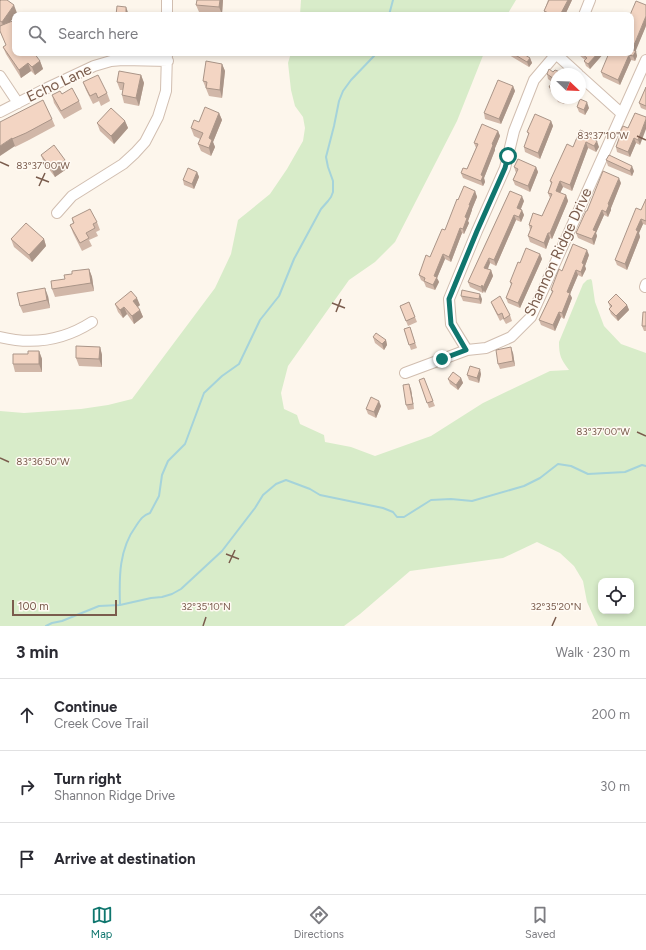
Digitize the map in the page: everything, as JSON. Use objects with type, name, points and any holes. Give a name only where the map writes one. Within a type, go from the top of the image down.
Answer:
[{"type":"street","points":[[167,0],[167,12]]},
{"type":"street","points":[[585,12],[590,0]]},
{"type":"street","points":[[466,350],[451,324],[449,299],[505,168],[514,131],[534,80],[554,56]]},
{"type":"street","points":[[559,56],[572,68]]},
{"type":"street","points":[[57,212],[72,196],[123,164],[145,142],[158,117],[166,91],[168,57]]},
{"type":"street","name":"Echo Lane","points":[[0,112],[94,66],[111,61],[168,57]]},
{"type":"street","name":"Shannon Ridge Drive","points":[[405,373],[466,350],[486,348],[511,337],[531,317],[646,60]]},
{"type":"street","points":[[0,76],[18,102]]},
{"type":"street","points":[[586,81],[621,113]]},
{"type":"street","points":[[0,337],[27,341],[60,338],[80,330],[92,322]]},
{"type":"green space","points":[[301,0],[516,0],[509,12],[300,12]]},
{"type":"green space","points":[[290,56],[483,56],[457,121],[395,242],[375,262],[349,280],[288,366],[281,393],[284,409],[297,415],[300,424],[324,435],[325,442],[351,447],[375,456],[431,436],[483,403],[550,371],[569,370],[561,357],[559,342],[583,284],[587,280],[591,279],[595,302],[604,326],[621,344],[646,353],[646,626],[598,626],[587,602],[583,581],[574,566],[560,553],[537,542],[503,558],[410,571],[344,626],[0,626],[0,411],[24,413],[81,409],[108,405],[132,399],[215,288],[231,254],[238,220],[270,194],[287,169],[303,141],[305,128],[303,117],[295,106],[291,90],[288,63]]},
{"type":"building","points":[[1,0],[7,0],[14,5],[2,22],[0,21]]},
{"type":"building","points":[[197,0],[220,0],[219,7],[196,5]]},
{"type":"building","points":[[549,0],[568,0],[562,12],[544,11]]},
{"type":"building","points":[[636,1],[646,5],[646,16],[634,45],[634,12],[631,12]]},
{"type":"building","points":[[117,6],[126,7],[126,12],[116,12]]},
{"type":"building","points":[[12,21],[12,56],[36,56],[40,61],[32,67],[28,63],[19,70],[3,47],[6,45],[0,31],[0,26]]},
{"type":"building","points":[[517,56],[527,56],[530,58],[527,62]]},
{"type":"building","points":[[585,56],[595,56],[588,64],[584,61],[587,58]]},
{"type":"building","points":[[608,56],[629,56],[618,80],[601,72]]},
{"type":"building","points":[[206,61],[222,64],[220,90],[206,88],[207,82],[203,81]]},
{"type":"building","points":[[549,69],[550,76],[547,74]]},
{"type":"building","points":[[119,71],[141,75],[136,98],[122,95],[124,83],[117,82]]},
{"type":"building","points":[[98,75],[107,93],[98,98],[96,93],[90,96],[83,82]]},
{"type":"building","points":[[498,80],[513,86],[499,119],[484,113]]},
{"type":"building","points":[[646,87],[646,106],[639,103]]},
{"type":"building","points":[[72,88],[79,101],[61,111],[52,95],[60,91],[62,94]]},
{"type":"building","points":[[43,100],[52,119],[26,133],[12,138],[0,146],[0,122]]},
{"type":"building","points":[[587,102],[584,110],[577,107],[578,104],[586,104]]},
{"type":"building","points":[[205,107],[219,113],[209,138],[212,140],[209,148],[198,144],[203,133],[191,128],[194,120],[199,122]]},
{"type":"building","points":[[111,108],[125,121],[111,136],[97,123]]},
{"type":"building","points":[[635,113],[646,117],[646,119],[638,140],[634,138],[628,152],[616,147],[623,126],[628,128]]},
{"type":"building","points":[[535,114],[551,121],[538,153],[524,147],[529,133],[527,132]]},
{"type":"building","points":[[482,124],[498,131],[481,175],[483,176],[481,181],[461,173],[463,168],[467,169],[478,144],[474,143]]},
{"type":"building","points":[[580,130],[587,133],[586,135],[597,141],[594,146],[586,142],[570,185],[560,181],[556,191],[566,195],[550,233],[548,233],[544,243],[528,236],[532,226],[529,225],[533,213],[542,216],[552,194],[548,193],[552,182],[550,181],[567,144],[573,147]]},
{"type":"building","points":[[54,145],[65,160],[52,170],[41,155]]},
{"type":"building","points":[[609,155],[632,166],[630,171],[606,160]]},
{"type":"building","points":[[518,159],[536,167],[528,186],[513,180],[518,169],[514,167]]},
{"type":"building","points":[[188,168],[197,172],[192,184],[183,180]]},
{"type":"building","points":[[603,171],[619,178],[606,212],[602,210],[593,230],[596,231],[592,239],[576,233],[587,211]]},
{"type":"building","points":[[464,186],[475,191],[465,217],[467,218],[463,229],[460,228],[449,257],[443,254],[434,276],[437,277],[433,285],[424,281],[425,278],[419,275],[426,255],[430,257],[442,229],[445,230],[457,199],[458,200]]},
{"type":"building","points":[[510,191],[522,196],[517,208],[522,210],[519,217],[514,215],[494,260],[489,258],[484,268],[491,270],[483,288],[482,285],[481,287],[468,282]]},
{"type":"building","points":[[646,199],[646,221],[641,219],[625,264],[615,260],[636,208],[641,210]]},
{"type":"building","points":[[90,209],[97,222],[93,224],[95,228],[86,233],[89,238],[80,243],[70,225],[74,223],[72,218]]},
{"type":"building","points":[[26,223],[44,239],[29,255],[11,239]]},
{"type":"building","points":[[573,244],[587,250],[582,263],[584,264],[581,272],[576,270],[567,292],[570,293],[562,313],[559,312],[553,325],[539,320],[553,291],[551,290],[559,269],[562,271]]},
{"type":"building","points":[[526,248],[540,254],[518,303],[506,298],[512,283],[510,282],[518,262],[520,263]]},
{"type":"building","points":[[89,269],[91,283],[52,289],[51,281],[65,279],[64,275],[72,274],[72,271]]},
{"type":"building","points":[[45,288],[47,300],[20,306],[17,293]]},
{"type":"building","points":[[462,290],[480,294],[479,299],[461,296]]},
{"type":"building","points":[[131,291],[137,298],[133,301],[140,310],[132,316],[124,307],[120,310],[115,304]]},
{"type":"building","points":[[616,294],[627,305],[616,316],[609,309],[612,306],[608,302]]},
{"type":"building","points":[[500,296],[510,315],[504,319],[502,313],[498,315],[491,302]]},
{"type":"building","points":[[409,302],[415,317],[406,321],[400,306]]},
{"type":"building","points":[[643,312],[646,312],[646,326],[642,326]]},
{"type":"building","points":[[410,327],[415,343],[409,345],[404,329]]},
{"type":"building","points":[[376,333],[386,340],[382,344],[373,337]]},
{"type":"building","points":[[76,346],[100,347],[99,359],[76,358]]},
{"type":"building","points":[[511,347],[513,361],[498,364],[496,350]]},
{"type":"building","points":[[28,351],[39,351],[39,364],[13,364],[13,354],[28,354]]},
{"type":"building","points":[[470,366],[480,369],[477,378],[467,375]]},
{"type":"building","points":[[453,372],[461,378],[456,385],[448,379]]},
{"type":"building","points":[[424,378],[433,401],[427,403],[419,380]]},
{"type":"building","points":[[409,384],[413,404],[406,405],[403,385]]},
{"type":"building","points":[[371,397],[379,401],[374,412],[366,409]]},
{"type":"waterway","points":[[390,12],[393,0]]},
{"type":"waterway","points":[[120,605],[121,564],[130,535],[140,520],[145,515],[150,513],[159,496],[162,475],[168,461],[185,444],[204,393],[222,376],[239,364],[260,320],[279,296],[294,259],[321,209],[331,197],[333,192],[333,181],[326,157],[339,101],[343,91],[351,80],[374,56]]},
{"type":"waterway","points":[[46,626],[99,606],[120,605],[162,597],[181,589],[222,551],[255,508],[263,495],[276,484],[286,480],[310,489],[320,495],[383,508],[393,512],[397,517],[404,517],[431,500],[451,499],[472,501],[524,486],[540,478],[558,464],[571,466],[588,474],[625,472],[642,465],[646,466]]},
{"type":"route","points":[[442,359],[466,350],[451,324],[449,299],[505,168],[508,156]]}]
